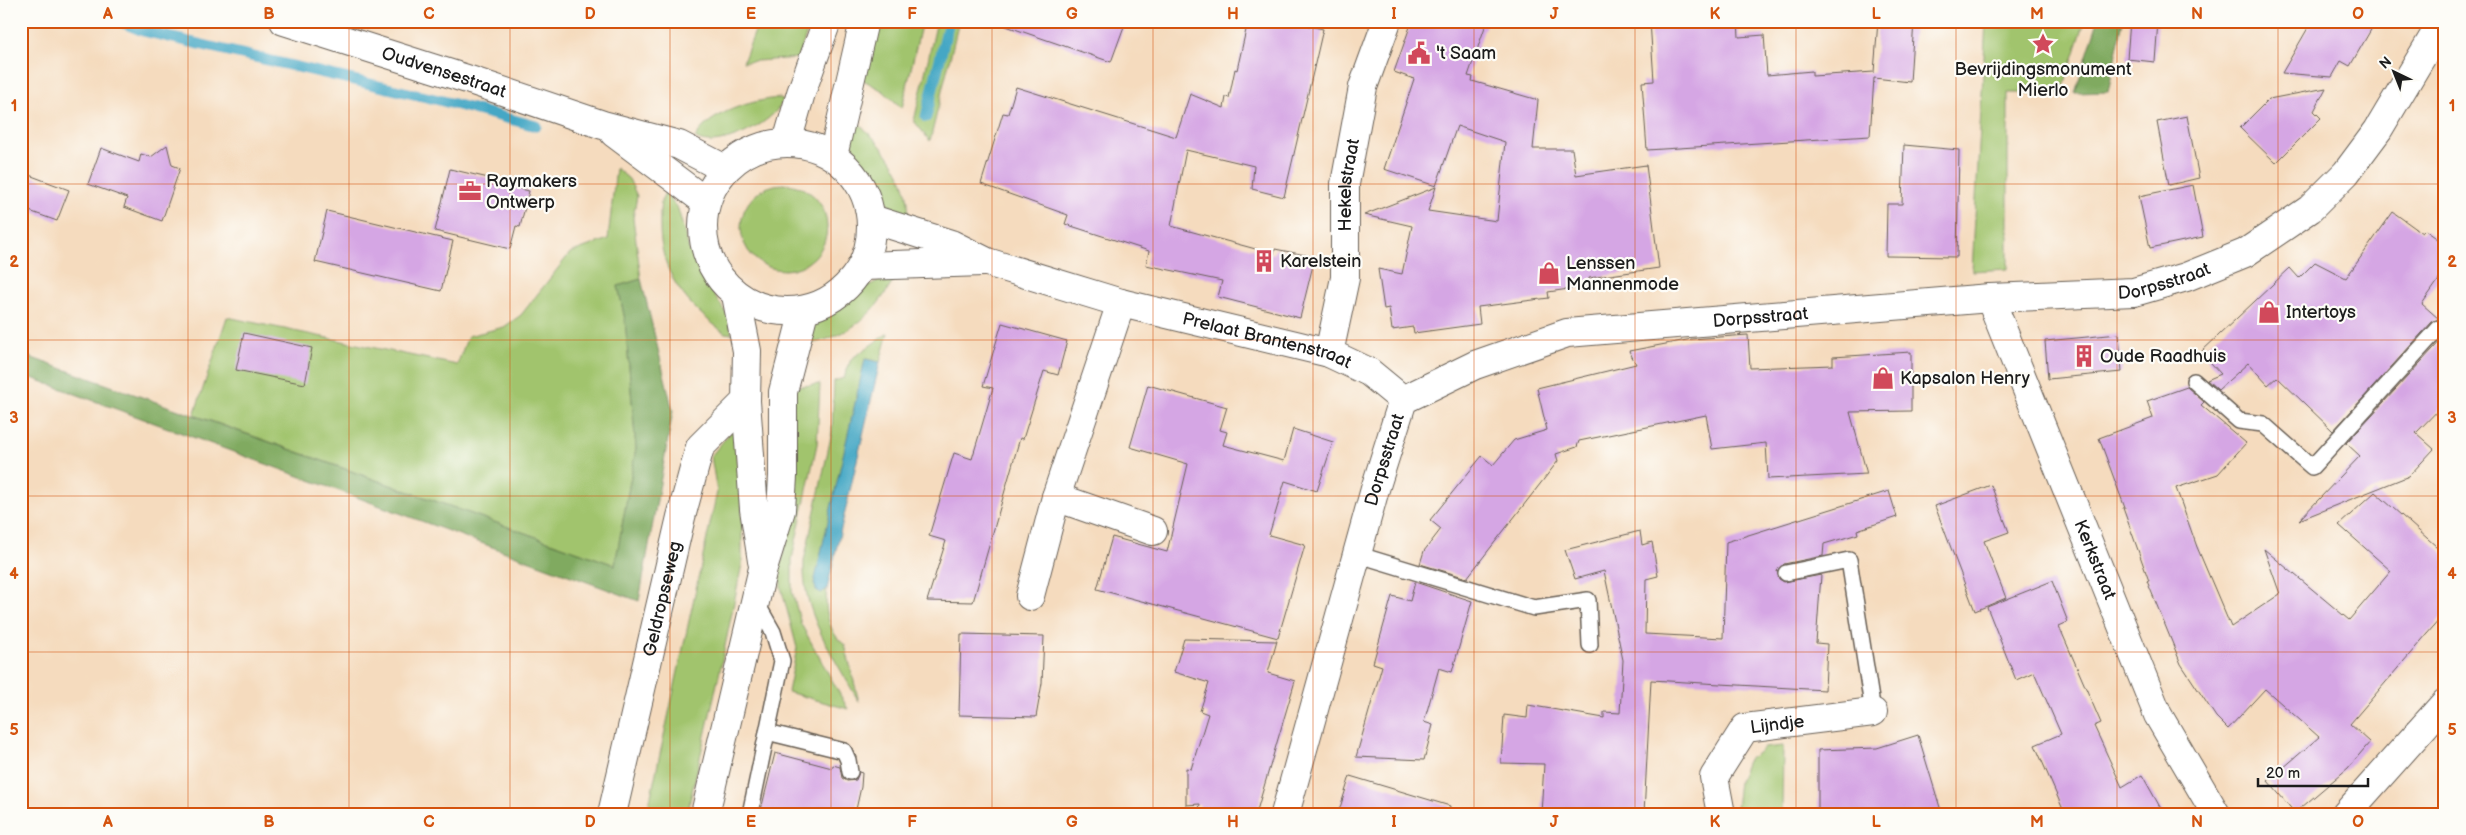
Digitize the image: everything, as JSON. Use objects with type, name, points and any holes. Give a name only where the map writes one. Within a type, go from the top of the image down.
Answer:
[{"type":"street","name":"Oudvensestraat","points":[[284,21],[470,80],[602,125],[679,145],[725,169]]},
{"type":"street","points":[[787,142],[801,93],[827,21]]},
{"type":"street","points":[[833,156],[864,21]]},
{"type":"street","name":"Hekelstraat","points":[[1329,353],[1345,278],[1345,184],[1363,87],[1387,21]]},
{"type":"street","name":"Dorpsstraat","points":[[1285,814],[1356,554],[1403,400],[1475,365],[1567,333],[1990,298],[2134,292],[2186,277],[2246,253],[2310,209],[2346,173],[2378,130],[2443,21]]},
{"type":"street","name":"Oudvensestraat","points":[[602,125],[706,202]]},
{"type":"street","points":[[787,142],[806,144],[833,156],[852,172],[866,194],[872,219],[871,243],[863,266],[844,291],[826,302],[804,311],[773,311],[753,305],[736,295],[720,279],[709,259],[704,241],[703,223],[706,202],[714,184],[725,169],[740,157],[758,148],[787,142]]},
{"type":"street","name":"Prelaat Brantenstraat","points":[[872,219],[950,244],[987,262],[1121,303],[1329,353],[1369,372],[1403,400]]},
{"type":"street","name":"Prelaat Brantenstraat","points":[[863,266],[987,262]]},
{"type":"street","points":[[736,295],[747,351],[746,401],[754,509],[763,568]]},
{"type":"street","name":"Kerkstraat","points":[[1990,298],[2158,715],[2216,814]]},
{"type":"street","points":[[1030,596],[1056,496],[1121,303]]},
{"type":"street","points":[[705,814],[763,568],[780,510],[783,476],[783,392],[804,311]]},
{"type":"street","name":"Geldropseweg","points":[[612,814],[681,516],[700,447],[746,401]]},
{"type":"street","points":[[1056,496],[1153,531]]},
{"type":"street","points":[[2346,814],[2445,703]]},
{"type":"street","name":"Lijndje","points":[[1721,814],[1714,777],[1745,728],[1874,712]]},
{"type":"lane","points":[[2194,381],[2239,421],[2262,424],[2312,467],[2439,328]]},
{"type":"lane","points":[[1356,554],[1534,608],[1588,600],[1590,645]]},
{"type":"lane","points":[[1786,573],[1849,560],[1874,712]]},
{"type":"lane","points":[[750,814],[782,661],[773,632],[755,601]]},
{"type":"lane","points":[[767,732],[844,752],[848,760],[850,772]]},
{"type":"green space","points":[[759,21],[811,21],[798,58],[743,62]]},
{"type":"green space","points":[[873,21],[922,21],[902,108],[883,91],[858,77]]},
{"type":"green space","points":[[937,21],[959,21],[930,141],[914,121]]},
{"type":"green space","points":[[1986,21],[2085,21],[2062,93],[2008,93],[2008,269],[1972,271]]},
{"type":"green space","points":[[2098,21],[2123,21],[2108,92],[2075,93]]},
{"type":"green space","points":[[780,98],[783,100],[778,109],[769,118],[744,133],[716,142],[704,142],[695,138],[710,121],[721,114],[757,101]]},
{"type":"green space","points":[[853,119],[874,138],[899,174],[908,202],[908,216],[900,214],[892,208],[883,198],[867,173],[851,139],[849,121]]},
{"type":"green space","points":[[616,168],[629,179],[637,196],[633,218],[641,279],[618,286],[625,320],[636,448],[615,565],[194,415],[227,317],[457,365],[468,336],[504,327],[521,315],[570,253],[608,239]]},
{"type":"green space","points":[[784,184],[801,187],[820,203],[824,210],[827,227],[824,244],[808,263],[801,267],[784,270],[767,267],[748,251],[744,244],[741,227],[744,210],[760,191],[767,187]]},
{"type":"green space","points":[[665,193],[678,209],[689,249],[696,266],[728,316],[732,334],[725,333],[699,312],[687,300],[670,273],[664,258],[661,241],[660,208]]},
{"type":"green space","points":[[886,277],[895,278],[878,304],[868,314],[846,331],[819,342],[803,345],[805,334],[819,319],[854,294]]},
{"type":"green space","points":[[641,279],[673,411],[639,601],[21,374],[21,354],[615,565],[636,448],[625,320],[618,286]]},
{"type":"green space","points":[[888,333],[880,362],[866,359],[824,591],[827,589],[828,620],[839,640],[845,645],[859,702],[830,652],[814,617],[808,599],[804,561],[832,432],[834,381],[844,378],[851,359]]},
{"type":"green space","points":[[820,384],[817,444],[792,559],[792,591],[801,624],[848,709],[788,692],[797,648],[781,587],[780,570],[789,526],[793,387]]},
{"type":"green space","points":[[734,428],[742,505],[742,564],[719,675],[687,814],[647,814],[717,492],[711,456]]},
{"type":"green space","points":[[1783,746],[1782,814],[1739,814],[1736,809],[1739,781],[1747,761],[1764,748]]},
{"type":"water","points":[[865,359],[880,362],[827,589],[821,593],[816,590],[814,583]]},
{"type":"building","points":[[1007,21],[1126,21],[1111,62],[1006,26]]},
{"type":"building","points":[[1248,21],[1287,21],[1323,29],[1284,197],[1252,189],[1254,166],[1186,150],[1171,226],[1274,254],[1275,249],[1315,257],[1300,318],[1218,297],[1222,281],[1146,265],[1149,251],[1065,224],[1068,215],[981,184],[1003,113],[1008,114],[1016,87],[1176,137],[1190,94],[1224,108],[1226,97],[1229,98],[1235,69],[1237,70]]},
{"type":"building","points":[[1412,21],[1487,21],[1468,76],[1473,77],[1472,81],[1538,100],[1533,149],[1572,149],[1576,175],[1646,165],[1659,268],[1589,278],[1590,286],[1548,292],[1549,298],[1478,307],[1480,324],[1414,333],[1413,327],[1392,330],[1389,308],[1384,309],[1378,269],[1402,274],[1412,226],[1364,215],[1436,187],[1428,211],[1497,221],[1505,142],[1457,126],[1436,186],[1384,169],[1414,79],[1394,72]]},
{"type":"building","points":[[1650,21],[1738,21],[1739,37],[1764,35],[1767,75],[1812,71],[1812,76],[1874,72],[1878,21],[1914,21],[1910,82],[1874,78],[1870,136],[1647,150],[1642,82],[1654,81]]},
{"type":"building","points":[[2130,21],[2158,21],[2155,62],[2127,59]]},
{"type":"building","points":[[2312,21],[2376,21],[2350,66],[2341,61],[2332,77],[2282,73]]},
{"type":"building","points":[[2326,88],[2314,111],[2321,118],[2276,163],[2240,128],[2269,99]]},
{"type":"building","points":[[2187,116],[2199,178],[2169,185],[2157,122]]},
{"type":"building","points":[[167,145],[172,165],[180,168],[162,221],[124,207],[127,198],[88,184],[101,148],[139,162],[141,154],[151,157]]},
{"type":"building","points":[[1904,145],[1959,150],[1957,257],[1886,256],[1887,204],[1902,204]]},
{"type":"building","points":[[450,169],[497,180],[497,183],[529,191],[520,227],[516,226],[510,249],[435,231]]},
{"type":"building","points":[[21,172],[69,190],[57,221],[21,208]]},
{"type":"building","points":[[2193,185],[2203,237],[2150,248],[2139,196]]},
{"type":"building","points":[[327,211],[453,241],[441,291],[315,262]]},
{"type":"building","points":[[2393,212],[2422,233],[2425,230],[2445,244],[2445,271],[2422,304],[2439,319],[2432,322],[2333,431],[2277,377],[2268,385],[2248,363],[2218,390],[2207,380],[2221,374],[2201,352],[2290,268],[2299,278],[2315,262],[2346,278]]},
{"type":"building","points":[[1002,323],[1067,341],[1058,375],[1044,371],[1023,439],[1020,438],[973,602],[927,601],[946,541],[929,536],[954,453],[972,459],[993,388],[983,386]]},
{"type":"building","points":[[244,333],[312,348],[305,384],[236,370]]},
{"type":"building","name":"Oude Raadhuis","points":[[2119,334],[2122,372],[2048,379],[2045,341]]},
{"type":"building","points":[[1748,335],[1750,368],[1833,365],[1833,357],[1911,352],[1911,411],[1850,412],[1867,474],[1768,479],[1766,443],[1712,449],[1706,415],[1579,441],[1577,447],[1556,454],[1558,461],[1467,578],[1420,564],[1424,551],[1441,529],[1430,520],[1482,456],[1493,465],[1514,440],[1547,430],[1537,388],[1636,364],[1629,351],[1692,339]]},
{"type":"building","points":[[2445,336],[2445,403],[2416,433],[2434,449],[2409,476],[2299,520],[2360,456],[2346,443]]},
{"type":"building","points":[[1148,385],[1227,407],[1220,430],[1227,432],[1223,445],[1284,461],[1293,429],[1333,442],[1317,491],[1285,481],[1269,535],[1305,545],[1278,638],[1097,589],[1112,537],[1167,552],[1188,464],[1130,447]]},
{"type":"building","points":[[2187,387],[2204,402],[2201,405],[2246,443],[2218,474],[2176,488],[2197,547],[2231,627],[2280,594],[2264,549],[2349,620],[2391,571],[2339,525],[2375,492],[2445,554],[2445,613],[2350,724],[2370,742],[2348,768],[2295,813],[2268,781],[2319,737],[2265,689],[2228,729],[2216,717],[2181,664],[2147,581],[2149,581],[2123,508],[2125,508],[2099,438],[2153,418],[2147,401]]},
{"type":"building","points":[[1991,485],[2009,532],[1984,541],[2006,598],[1975,611],[1935,506]]},
{"type":"building","points":[[1889,491],[1897,517],[1857,530],[1858,534],[1824,544],[1823,556],[1784,564],[1777,571],[1779,579],[1784,582],[1821,575],[1816,643],[1827,644],[1825,690],[1651,680],[1644,814],[1541,814],[1544,764],[1501,763],[1504,715],[1527,718],[1528,705],[1604,718],[1604,712],[1620,713],[1623,660],[1604,571],[1575,579],[1565,550],[1640,531],[1642,545],[1652,542],[1658,576],[1646,579],[1645,634],[1723,638],[1726,542]]},
{"type":"building","points":[[2052,581],[2068,622],[2059,626],[2101,723],[2094,726],[2122,787],[2142,775],[2164,814],[2065,814],[2035,745],[2061,734],[2034,672],[2016,680],[1987,607]]},
{"type":"building","points":[[1415,582],[1472,601],[1452,672],[1439,668],[1424,722],[1433,725],[1424,760],[1356,757],[1382,666],[1373,663],[1392,596],[1410,601]]},
{"type":"building","points":[[961,634],[1044,636],[1042,683],[1036,717],[959,715]]},
{"type":"building","points":[[1184,639],[1277,641],[1268,673],[1295,681],[1256,814],[1198,814],[1200,804],[1186,805],[1186,768],[1191,769],[1208,714],[1200,711],[1209,683],[1174,672]]},
{"type":"building","points":[[1918,735],[1942,814],[1818,814],[1818,750],[1877,748]]},
{"type":"building","points":[[775,753],[832,768],[833,765],[840,767],[842,778],[847,781],[856,780],[859,772],[862,773],[855,814],[760,814]]},
{"type":"building","points":[[1350,776],[1450,806],[1449,814],[1338,814]]},
{"type":"waterway","points":[[118,21],[143,31],[439,100],[536,126]]},
{"type":"waterway","points":[[926,117],[949,21]]},
{"type":"place","name":"Bevrijdingsmonument Mierlo","points":[[2043,44]]},
{"type":"place","name":"'t Saam","points":[[1419,53]]},
{"type":"place","name":"Raymakers Ontwerp","points":[[470,191]]},
{"type":"place","name":"Karelstein","points":[[1264,261]]},
{"type":"place","name":"Lenssen Mannenmode","points":[[1549,273]]},
{"type":"place","name":"Intertoys","points":[[2269,312]]},
{"type":"place","name":"Oude Raadhuis","points":[[2084,356]]},
{"type":"place","name":"Kapsalon Henry","points":[[1883,378]]}]
